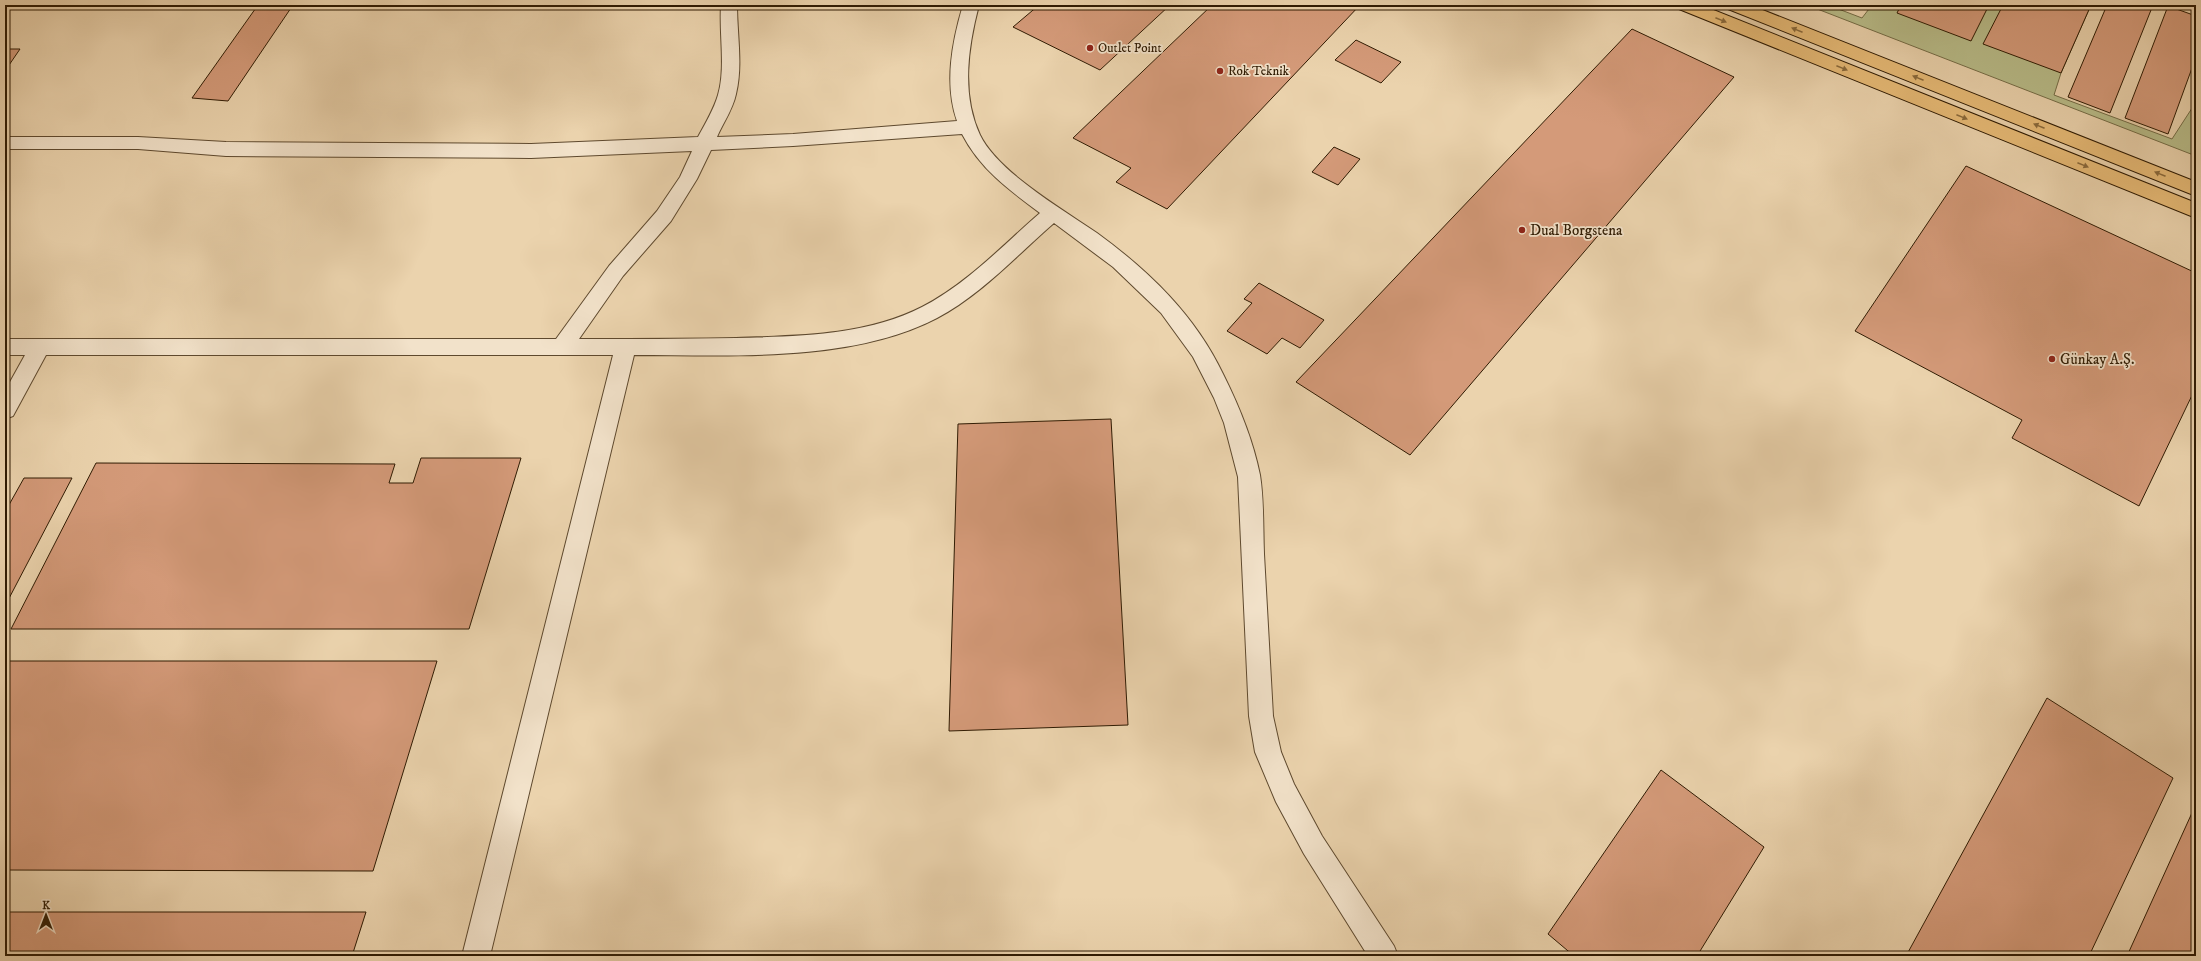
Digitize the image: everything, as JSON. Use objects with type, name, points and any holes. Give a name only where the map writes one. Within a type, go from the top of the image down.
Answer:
[{"type":"main road","points":[[1685,5],[2196,211]]},
{"type":"main road","points":[[1734,5],[2196,188]]},
{"type":"street","points":[[561,348],[616,271],[664,216],[688,179],[727,96],[732,70],[728,34],[729,5]]},
{"type":"street","points":[[971,5],[962,32],[958,58],[962,109],[975,141],[997,171],[1098,244],[1148,286],[1175,315],[1202,352],[1230,410],[1242,443],[1249,476],[1261,716],[1268,752],[1285,793],[1313,845],[1384,956]]},
{"type":"street","points":[[5,143],[138,143],[226,149],[516,151],[793,140],[969,127]]},
{"type":"street","points":[[5,348],[625,348],[803,343],[865,335],[900,325],[930,312],[961,291],[1053,212]]},
{"type":"street","points":[[5,410],[40,348]]},
{"type":"street","points":[[476,956],[625,348]]},
{"type":"green space","points":[[1807,5],[1828,5],[1862,18],[1872,5],[2091,5],[2061,73],[2054,95],[2172,139],[2196,102],[2196,156]]},
{"type":"building","points":[[258,5],[293,5],[228,101],[192,98]]},
{"type":"building","name":"Outlet Point","points":[[1039,5],[1170,5],[1100,70],[1013,27]]},
{"type":"building","name":"Rok Teknik","points":[[1212,5],[1360,5],[1167,209],[1116,182],[1131,168],[1073,138]]},
{"type":"building","points":[[1901,5],[1989,5],[1971,41],[1897,13]]},
{"type":"building","points":[[2003,5],[2091,5],[2061,73],[1983,44]]},
{"type":"building","points":[[2107,5],[2153,5],[2110,113],[2068,97]]},
{"type":"building","points":[[2168,6],[2196,16],[2196,57],[2168,134],[2125,118]]},
{"type":"building","name":"Dual Borgstena","points":[[1632,29],[1734,77],[1410,455],[1296,382]]},
{"type":"building","points":[[1356,40],[1401,62],[1381,83],[1335,60]]},
{"type":"building","points":[[5,49],[20,49],[5,71]]},
{"type":"building","points":[[1334,147],[1360,159],[1338,185],[1312,172]]},
{"type":"building","name":"Günkay A.Ş.","points":[[1966,166],[2196,273],[2196,387],[2139,506],[2012,438],[2022,420],[1855,331]]},
{"type":"building","points":[[1259,283],[1324,320],[1300,348],[1282,338],[1267,354],[1227,331],[1252,303],[1244,299]]},
{"type":"building","points":[[1111,419],[1128,725],[949,731],[958,424]]},
{"type":"building","points":[[421,458],[521,458],[469,629],[11,629],[96,463],[395,464],[389,483],[413,483]]},
{"type":"building","points":[[24,478],[72,478],[5,606],[5,512]]},
{"type":"building","points":[[5,661],[437,661],[373,871],[5,870]]},
{"type":"building","points":[[2047,698],[2173,778],[2089,956],[1906,956]]},
{"type":"building","points":[[1661,770],[1764,847],[1697,956],[1574,956],[1548,934]]},
{"type":"building","points":[[2196,804],[2196,956],[2127,956]]},
{"type":"building","points":[[5,912],[366,912],[352,956],[5,956]]},
{"type":"place","name":"Outlet Point","points":[[1090,48]]},
{"type":"place","name":"Rok Teknik","points":[[1220,71]]},
{"type":"place","name":"Dual Borgstena","points":[[1522,230]]},
{"type":"place","name":"Günkay A.Ş.","points":[[2052,359]]}]
